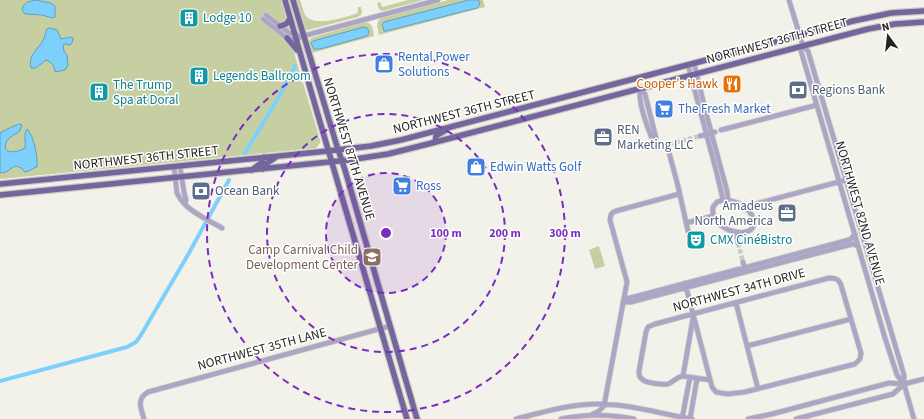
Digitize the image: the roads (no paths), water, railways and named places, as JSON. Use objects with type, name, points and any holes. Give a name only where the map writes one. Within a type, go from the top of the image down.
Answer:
[{"type":"main road","name":"NORTHWEST 87TH AVENUE","points":[[285,0],[407,419]]},
{"type":"main road","name":"NORTHWEST 87TH AVENUE","points":[[293,0],[418,419]]},
{"type":"main road","points":[[912,11],[915,22]]},
{"type":"main road","name":"NORTHWEST 36TH STREET","points":[[0,184],[264,158],[380,144],[571,96],[854,21],[891,13],[924,11]]},
{"type":"main road","points":[[280,26],[286,24],[290,19]]},
{"type":"main road","name":"NORTHWEST 36TH STREET","points":[[0,195],[342,161],[388,154],[881,26],[924,22]]},
{"type":"main road","points":[[286,38],[300,53]]},
{"type":"main road","points":[[307,78],[315,88],[318,97],[322,100]]},
{"type":"main road","points":[[636,78],[640,89]]},
{"type":"main road","points":[[571,96],[573,106]]},
{"type":"main road","points":[[435,142],[436,136],[449,127]]},
{"type":"main road","points":[[263,169],[266,164],[278,156]]},
{"type":"main road","points":[[252,170],[261,163],[264,158]]},
{"type":"main road","points":[[56,178],[57,189]]},
{"type":"main road","points":[[364,273],[374,270]]},
{"type":"street","points":[[295,37],[265,17],[286,38],[292,40],[295,37],[438,0]]},
{"type":"street","name":"NORTHWEST 82ND AVENUE","points":[[789,0],[803,46],[808,51],[904,375],[904,384],[914,419]]},
{"type":"street","name":"NORTHWEST 82ND AVENUE","points":[[803,46],[801,51],[896,375],[904,384]]},
{"type":"street","points":[[691,64],[727,191],[725,200]]},
{"type":"street","points":[[640,89],[645,94],[650,112],[656,138],[656,148]]},
{"type":"street","points":[[640,89],[639,96],[646,124],[656,148]]},
{"type":"street","points":[[721,130],[817,105],[821,107],[827,115]]},
{"type":"street","points":[[644,114],[650,112]]},
{"type":"street","points":[[700,136],[711,133]]},
{"type":"street","points":[[656,148],[668,144],[688,231]]},
{"type":"street","points":[[829,147],[836,145]]},
{"type":"street","points":[[177,166],[182,177],[186,200],[185,204]]},
{"type":"street","points":[[177,166],[175,178],[177,193],[182,201],[193,211],[222,228]]},
{"type":"street","points":[[747,210],[752,205],[846,180]]},
{"type":"street","points":[[591,415],[604,406],[627,282],[611,220],[611,214],[616,211],[679,194]]},
{"type":"street","points":[[725,200],[737,202],[747,210],[752,214],[754,223],[753,226],[750,230],[736,232],[730,231],[716,221],[712,210],[713,206],[717,202],[725,200]]},
{"type":"street","points":[[686,223],[713,216]]},
{"type":"street","points":[[736,232],[738,243]]},
{"type":"street","points":[[803,255],[847,241],[855,234]]},
{"type":"street","points":[[624,300],[803,255],[853,244],[858,246]]},
{"type":"street","points":[[743,262],[745,270]]},
{"type":"street","name":"NORTHWEST 34TH DRIVE","points":[[683,376],[670,383],[662,384],[645,381],[641,378],[639,371],[646,332],[649,327],[829,278],[838,280],[841,285],[851,318]]},
{"type":"street","points":[[685,285],[710,380],[714,390],[721,394],[758,389],[855,364],[860,360],[861,353],[851,318],[747,346]]},
{"type":"street","points":[[736,303],[758,389]]},
{"type":"street","points":[[877,310],[882,317],[887,319]]},
{"type":"street","points":[[693,314],[683,376],[710,380]]},
{"type":"street","name":"NORTHWEST 35TH LANE","points":[[144,419],[140,403],[145,393],[390,326]]},
{"type":"street","points":[[682,418],[690,377]]},
{"type":"street","points":[[516,419],[553,409],[604,404],[624,406],[691,419],[697,379]]},
{"type":"street","points":[[748,419],[889,383],[904,384],[924,379]]},
{"type":"street","points":[[796,419],[893,394],[904,384]]},
{"type":"street","points":[[561,419],[591,415],[634,419]]},
{"type":"water","points":[[35,0],[51,3],[55,6],[55,17],[52,18],[42,15],[25,14],[22,10],[23,6],[28,2]]},
{"type":"water","points":[[469,0],[478,0],[480,2],[479,6],[477,8],[384,31],[382,24],[384,22]]},
{"type":"water","points":[[364,27],[369,31],[367,36],[320,49],[314,49],[311,43],[313,41]]},
{"type":"water","points":[[50,28],[57,30],[61,39],[73,38],[70,45],[63,45],[64,51],[67,55],[68,65],[65,70],[55,72],[52,64],[46,60],[36,68],[31,68],[30,64],[32,57],[43,40],[47,29]]},
{"type":"water","points":[[19,124],[22,125],[20,131],[8,139],[5,146],[6,149],[10,152],[14,152],[25,148],[25,136],[27,129],[32,136],[35,147],[37,167],[25,172],[16,166],[0,173],[0,134],[1,132]]},
{"type":"waterway","points":[[245,153],[280,95],[295,66]]},
{"type":"waterway","points":[[0,381],[127,347],[136,342],[189,253],[229,180]]},
{"type":"tunnel","points":[[669,144],[700,136]]},
{"type":"tunnel","points":[[738,243],[743,262]]},
{"type":"place","name":"Lodge 10","points":[[189,18]]},
{"type":"place","name":"Rental Power Solutions","points":[[384,64]]},
{"type":"place","name":"Legends Ballroom","points":[[199,76]]},
{"type":"place","name":"Cooper's Hawk","points":[[732,84]]},
{"type":"place","name":"Regions Bank","points":[[798,90]]},
{"type":"place","name":"The Trump Spa at Doral","points":[[99,92]]},
{"type":"place","name":"The Fresh Market","points":[[664,109]]},
{"type":"place","name":"REN Marketing LLC","points":[[603,137]]},
{"type":"place","name":"Edwin Watts Golf","points":[[476,167]]},
{"type":"place","name":"Ross","points":[[402,186]]},
{"type":"place","name":"Ocean Bank","points":[[201,191]]},
{"type":"place","name":"Amadeus North America","points":[[787,213]]},
{"type":"place","name":"CMX CinéBistro","points":[[696,240]]},
{"type":"place","name":"Camp Carnival Child Development Center","points":[[372,257]]}]
